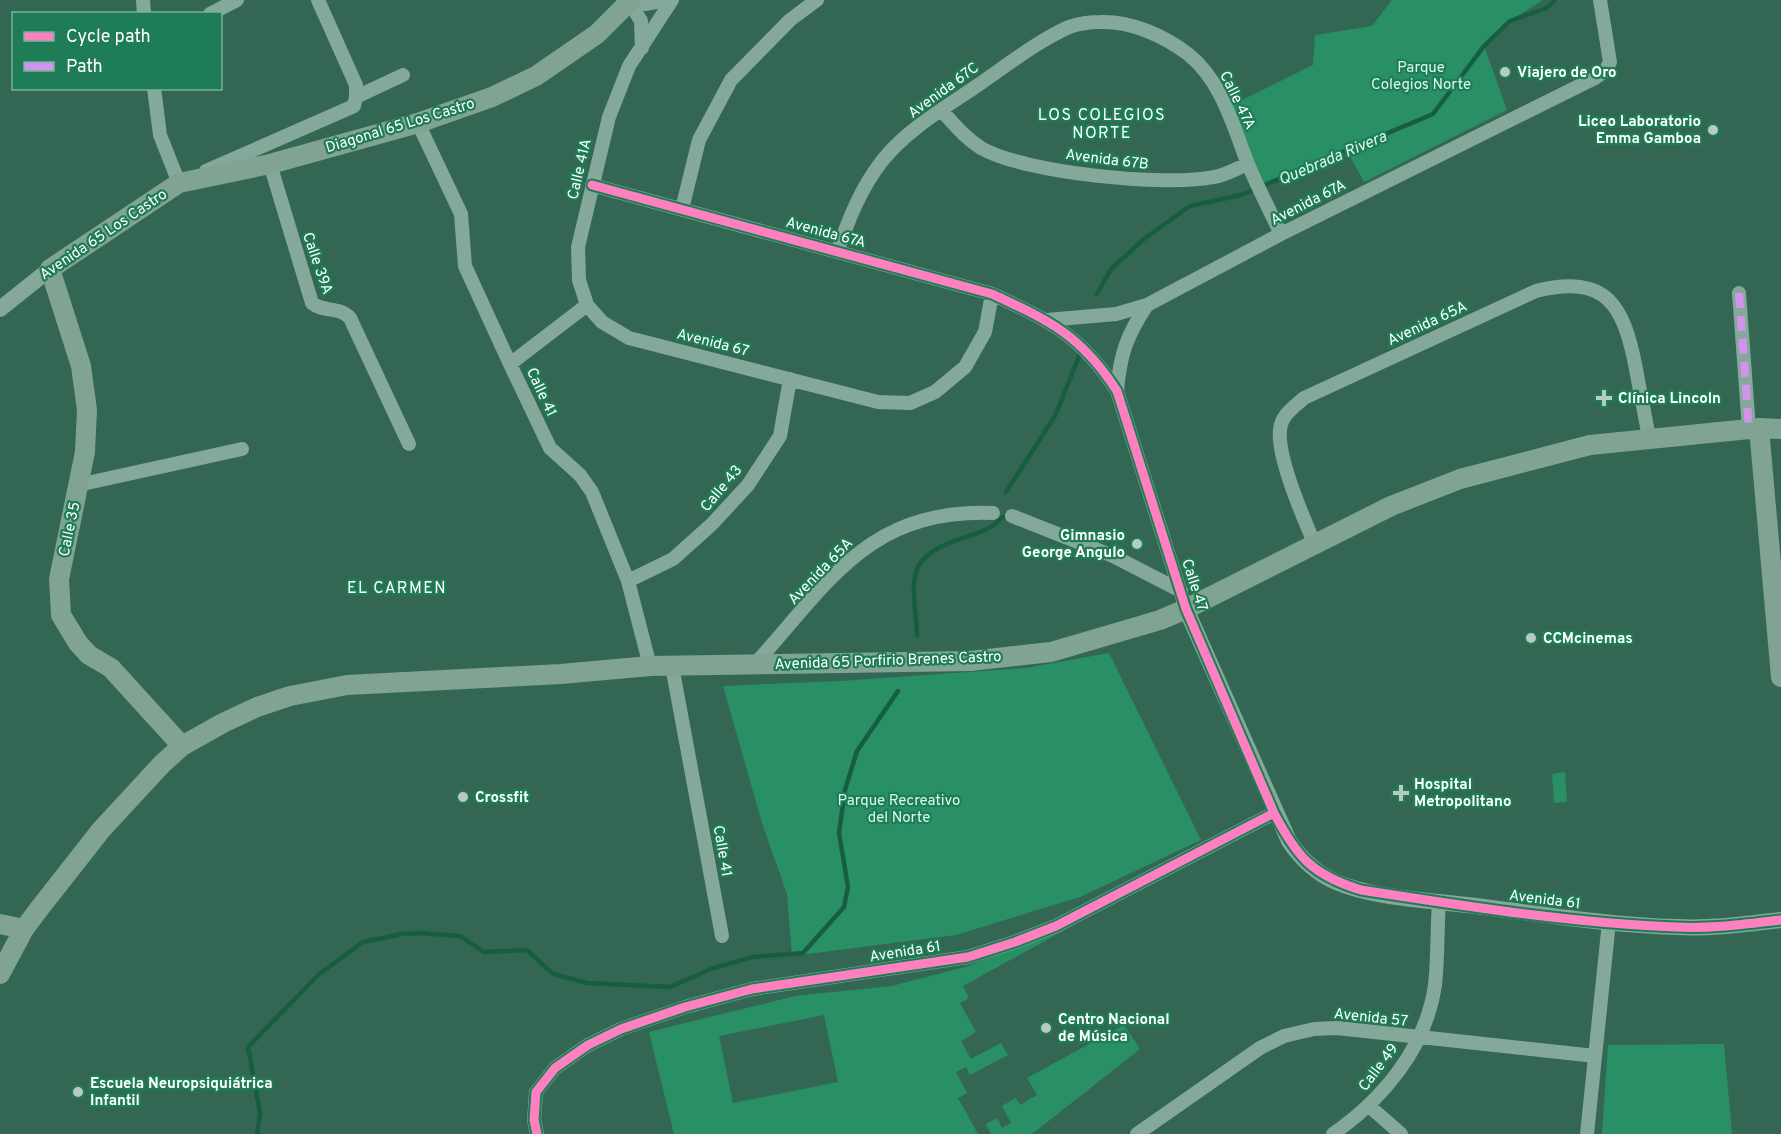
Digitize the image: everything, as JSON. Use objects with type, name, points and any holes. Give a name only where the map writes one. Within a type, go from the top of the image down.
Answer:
[{"type":"main road","name":"Diagonal 65 Los Castro","points":[[179,183],[270,164],[418,123],[492,97],[536,76],[597,34],[630,1]]},
{"type":"main road","name":"Avenida 65 Los Castro","points":[[50,269],[179,183]]},
{"type":"main road","name":"Calle 35","points":[[50,269],[81,366],[87,410],[85,452],[59,579],[61,615],[89,655],[111,668],[182,746]]},
{"type":"main road","name":"Avenida 65 Porfirio Brenes Castro","points":[[3,969],[24,929],[101,830],[182,746],[257,707],[291,696],[334,687],[650,666],[970,661],[1051,652],[1160,620],[1183,600],[1315,545],[1391,506],[1460,479],[1590,445],[1754,429],[1781,429]]},
{"type":"main road","points":[[1754,429],[1781,677]]},
{"type":"main road","points":[[0,924],[24,929]]},
{"type":"main road","points":[[0,942],[3,969]]},
{"type":"street","points":[[214,12],[237,0]]},
{"type":"street","points":[[154,90],[160,135],[179,183],[354,106],[356,85],[318,0]]},
{"type":"street","points":[[630,1],[646,3],[662,0]]},
{"type":"street","name":"Calle 41A","points":[[587,305],[579,279],[578,248],[609,117],[629,66],[672,0]]},
{"type":"street","points":[[682,209],[699,140],[731,80],[790,20],[817,0]]},
{"type":"street","name":"Avenida 67A","points":[[592,184],[992,294],[1047,320],[1116,314],[1147,304],[1605,71],[1610,62],[1600,0]]},
{"type":"street","points":[[630,1],[641,21],[642,48]]},
{"type":"street","name":"Avenida 67C","points":[[838,250],[851,213],[867,181],[883,159],[941,110],[1047,38],[1072,26],[1100,21],[1121,23]]},
{"type":"street","name":"Calle 47A","points":[[1121,23],[1146,30],[1172,43],[1205,70],[1220,94],[1248,164],[1281,234]]},
{"type":"street","points":[[356,97],[403,75]]},
{"type":"street","name":"Avenida 67B","points":[[941,110],[963,134],[982,148],[1022,164],[1160,182],[1216,177],[1248,164]]},
{"type":"street","name":"Calle 41","points":[[418,123],[461,214],[465,266],[510,364],[550,448],[580,475],[592,492],[628,581],[650,666]]},
{"type":"street","name":"Calle 39A","points":[[270,164],[312,303],[318,308],[345,312],[350,318],[409,444]]},
{"type":"street","name":"Avenida 65 Los Castro","points":[[0,309],[50,269]]},
{"type":"street","name":"Avenida 65A","points":[[1315,545],[1285,462],[1280,430],[1286,413],[1304,398],[1536,291],[1561,285],[1585,287],[1606,297],[1621,313],[1629,333],[1649,438]]},
{"type":"street","points":[[1739,293],[1754,429]]},
{"type":"street","name":"Avenida 67","points":[[587,305],[602,322],[629,338],[878,402],[910,403],[935,392],[965,366],[985,332],[992,294]]},
{"type":"street","name":"Calle 47","points":[[1117,391],[1120,358],[1130,330],[1147,304]]},
{"type":"street","points":[[510,364],[587,305]]},
{"type":"street","name":"Calle 47","points":[[1047,320],[1075,339],[1099,363],[1117,391],[1183,600],[1274,813],[1289,841],[1311,868]]},
{"type":"street","name":"Calle 43","points":[[628,581],[674,559],[712,524],[748,485],[780,436],[790,379]]},
{"type":"street","points":[[78,485],[242,448]]},
{"type":"street","name":"Avenida 65A","points":[[755,664],[853,556],[879,537],[906,524],[941,514],[993,513]]},
{"type":"street","points":[[1012,516],[1113,556],[1183,600]]},
{"type":"street","name":"Calle 41","points":[[672,666],[722,936]]},
{"type":"street","name":"Avenida 61","points":[[537,1134],[534,1120],[536,1092],[555,1068],[588,1045],[621,1029],[685,1007],[752,989],[968,957],[1015,942],[1056,926],[1274,813]]},
{"type":"street","name":"Avenida 61","points":[[1311,868],[1336,882],[1361,890],[1439,902],[1609,922],[1677,927],[1720,927],[1781,920]]},
{"type":"street","name":"Calle 49","points":[[1401,1134],[1369,1106],[1396,1074],[1419,1039],[1434,986],[1439,902]]},
{"type":"street","points":[[1587,1134],[1609,922]]},
{"type":"street","name":"Avenida 57","points":[[1137,1134],[1260,1048],[1284,1036],[1314,1029],[1337,1028],[1419,1039],[1596,1056]]},
{"type":"street","points":[[1333,1134],[1369,1106]]},
{"type":"green space","name":"Parque Colegios Norte","points":[[1392,0],[1543,0],[1510,21],[1484,46],[1507,110],[1364,182],[1347,151],[1262,187],[1226,108],[1313,65],[1315,35],[1372,26]]},
{"type":"green space","name":"Parque Recreativo del Norte","points":[[1109,653],[1201,840],[1080,897],[956,935],[792,956],[787,894],[762,823],[723,686],[841,681],[1026,668]]},
{"type":"green space","points":[[1565,772],[1567,802],[1554,803],[1552,774]]},
{"type":"green space","points":[[1072,926],[963,986],[969,998],[960,1003],[976,1032],[961,1041],[971,1059],[1001,1043],[1008,1055],[970,1075],[966,1067],[956,1072],[967,1093],[958,1098],[978,1134],[674,1134],[649,1032],[795,996],[892,986],[968,966]],"holes":[[[824,1015],[838,1082],[733,1103],[719,1036]]]},
{"type":"green space","points":[[1124,1025],[1140,1049],[1032,1134],[991,1134],[986,1124],[997,1118],[1002,1128],[1011,1123],[1002,1106],[1016,1098],[1020,1105],[1037,1095],[1027,1078]]},
{"type":"green space","points":[[1724,1044],[1732,1134],[1602,1134],[1608,1045]]},
{"type":"waterway","name":"Quebrada Rivera","points":[[1097,294],[1111,269],[1145,238],[1190,206],[1241,195],[1433,114],[1484,46],[1510,21],[1547,8],[1555,0]]},
{"type":"waterway","name":"Quebrada Rivera","points":[[1006,492],[1055,416],[1080,354]]},
{"type":"waterway","name":"Quebrada Rivera","points":[[917,635],[914,585],[920,563],[929,554],[943,546],[984,530],[1003,517]]},
{"type":"waterway","name":"Quebrada Rivera","points":[[257,1134],[260,1113],[248,1047],[319,974],[363,942],[402,934],[460,936],[484,952],[527,950],[553,974],[587,983],[670,987],[711,969],[752,957],[803,953],[844,907],[848,887],[839,833],[845,790],[857,751],[898,691]]},
{"type":"marked path","points":[[1739,293],[1749,429]]},
{"type":"cycle path","points":[[592,185],[992,294],[1048,322],[1077,343],[1104,372],[1117,391],[1186,609],[1274,813],[1299,853],[1318,871],[1361,890],[1558,918],[1689,927],[1728,926],[1781,920]]},
{"type":"cycle path","points":[[537,1134],[534,1120],[536,1092],[555,1068],[588,1045],[621,1029],[685,1007],[752,989],[968,957],[1015,942],[1056,926],[1274,813]]},
{"type":"place","name":"Viajero de Oro","points":[[1505,72]]},
{"type":"place","name":"Liceo Laboratorio Emma Gamboa","points":[[1713,130]]},
{"type":"place","name":"Clínica Lincoln","points":[[1604,398]]},
{"type":"place","name":"Gimnasio George Angulo","points":[[1137,544]]},
{"type":"place","name":"CCMcinemas","points":[[1531,638]]},
{"type":"place","name":"Hospital Metropolitano","points":[[1401,793]]},
{"type":"place","name":"Crossfit","points":[[463,797]]},
{"type":"place","name":"Centro Nacional de Música","points":[[1046,1028]]},
{"type":"place","name":"Escuela Neuropsiquiátrica Infantil","points":[[78,1092]]},
{"type":"district","name":"LOS COLEGIOS NORTE","points":[[1102,123]]},
{"type":"district","name":"EL CARMEN","points":[[397,587]]}]
